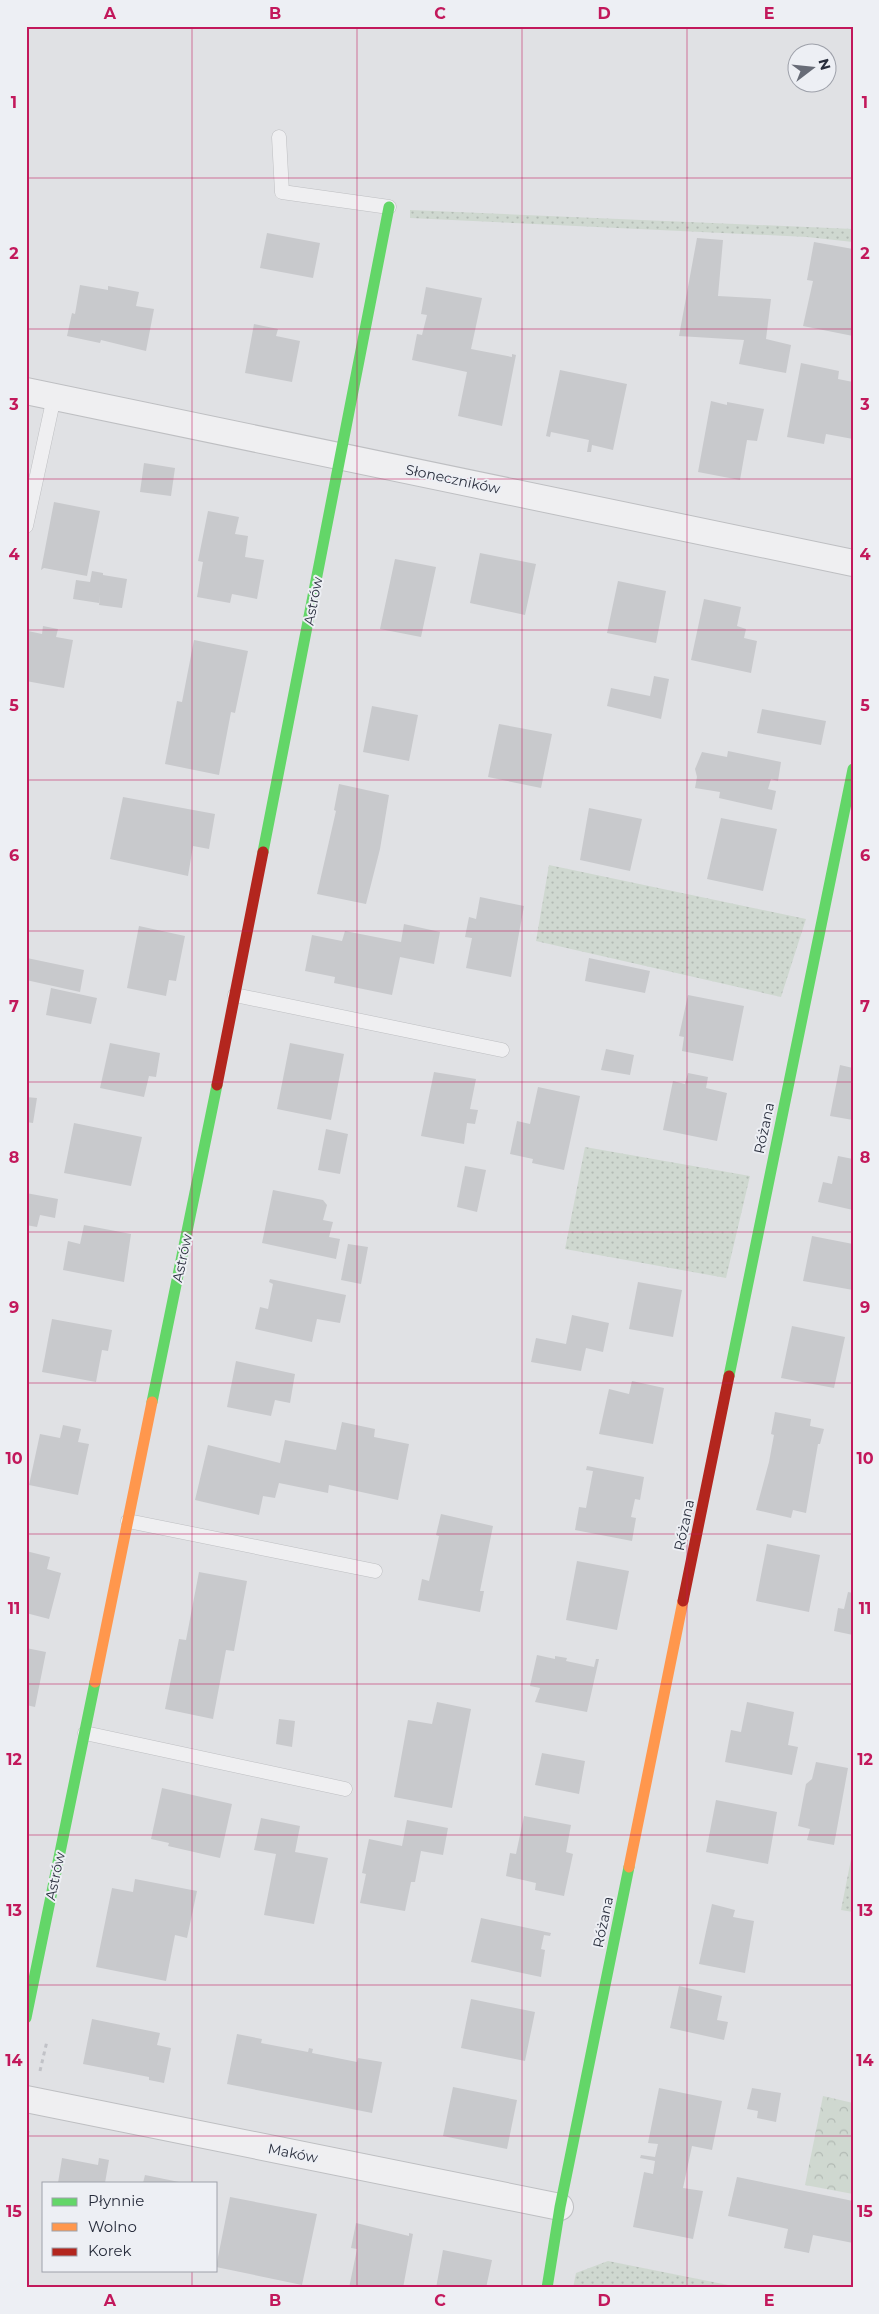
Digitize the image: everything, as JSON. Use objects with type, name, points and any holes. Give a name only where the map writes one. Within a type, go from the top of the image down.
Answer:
[{"type":"street","name":"Astrów","points":[[26,2018],[235,995],[389,207]]},
{"type":"street","name":"Słoneczników","points":[[26,391],[853,563]]},
{"type":"street","name":"Różana","points":[[547,2288],[560,2207],[853,769]]},
{"type":"street","name":"Maków","points":[[30,2100],[560,2207]]},
{"type":"lane","points":[[280,137],[282,192],[389,207]]},
{"type":"lane","points":[[26,526],[54,397]]},
{"type":"lane","points":[[235,995],[502,1050]]},
{"type":"lane","points":[[128,1521],[375,1571]]},
{"type":"lane","points":[[85,1732],[345,1789]]},
{"type":"path","points":[[26,2142],[30,2100],[49,2033]]},
{"type":"green space","points":[[410,210],[853,229],[853,242],[807,237],[410,218]]},
{"type":"green space","points":[[549,865],[806,919],[781,997],[536,941]]},
{"type":"green space","points":[[585,1147],[750,1176],[726,1278],[565,1249]]},
{"type":"green space","points":[[853,1849],[853,1912],[841,1910]]},
{"type":"green space","points":[[823,2096],[853,2103],[853,2194],[805,2185]]},
{"type":"green space","points":[[608,2261],[743,2288],[573,2288],[576,2273]]},
{"type":"building","points":[[267,233],[320,243],[313,278],[260,268]]},
{"type":"building","points":[[697,238],[723,240],[718,296],[771,299],[766,339],[791,345],[786,373],[739,364],[744,340],[679,336]]},
{"type":"building","points":[[814,242],[853,249],[853,336],[803,326],[813,281],[807,280]]},
{"type":"building","points":[[80,285],[108,290],[108,286],[139,292],[136,306],[154,309],[146,351],[101,340],[100,343],[67,336],[72,313],[75,314]]},
{"type":"building","points":[[426,287],[482,298],[471,349],[512,357],[512,354],[516,355],[502,426],[458,416],[467,372],[412,360],[417,334],[422,335],[427,315],[421,314]]},
{"type":"building","points":[[254,324],[278,329],[276,336],[300,341],[292,382],[245,373]]},
{"type":"building","points":[[801,363],[839,371],[838,379],[853,382],[853,439],[826,434],[824,444],[787,437]]},
{"type":"building","points":[[560,370],[627,384],[613,450],[592,445],[591,452],[587,452],[589,440],[551,432],[550,437],[546,436]]},
{"type":"building","points":[[711,401],[727,405],[727,402],[764,409],[757,441],[747,440],[740,480],[698,472]]},
{"type":"building","points":[[144,463],[175,468],[171,496],[140,492]]},
{"type":"building","points":[[54,502],[100,511],[87,576],[44,568],[41,570]]},
{"type":"building","points":[[208,511],[239,517],[235,534],[248,536],[245,557],[264,560],[257,599],[232,594],[230,603],[197,597],[203,562],[198,561]]},
{"type":"building","points":[[480,553],[536,564],[525,615],[470,603]]},
{"type":"building","points":[[395,559],[436,567],[421,637],[380,629]]},
{"type":"building","points":[[92,571],[127,579],[122,608],[99,605],[100,596],[99,603],[73,599],[76,580],[90,582]]},
{"type":"building","points":[[618,581],[666,591],[656,643],[607,633]]},
{"type":"building","points":[[704,599],[741,607],[737,626],[746,629],[744,638],[757,641],[751,673],[691,660]]},
{"type":"building","points":[[26,624],[29,624],[28,631],[42,634],[43,626],[58,629],[56,637],[73,640],[64,688],[26,681]]},
{"type":"building","points":[[194,640],[248,651],[235,713],[231,712],[219,775],[165,764],[177,701],[182,702]]},
{"type":"building","points":[[654,676],[669,679],[661,719],[607,706],[611,688],[650,696]]},
{"type":"building","points":[[372,706],[418,715],[409,761],[363,752]]},
{"type":"building","points":[[762,709],[826,721],[821,745],[757,733]]},
{"type":"building","points":[[499,724],[552,734],[541,788],[488,777]]},
{"type":"building","points":[[728,751],[781,762],[778,781],[771,779],[768,789],[776,791],[772,810],[719,798],[720,792],[695,788],[697,777],[695,769],[702,752],[727,757]]},
{"type":"building","points":[[339,784],[389,795],[380,849],[366,904],[317,894],[336,811],[334,810]]},
{"type":"building","points":[[123,797],[215,814],[209,849],[193,846],[188,876],[110,859]]},
{"type":"building","points":[[589,808],[642,819],[630,871],[580,860]]},
{"type":"building","points":[[721,818],[777,829],[763,891],[707,879]]},
{"type":"building","points":[[480,897],[524,906],[511,977],[466,968],[472,938],[465,937],[469,917],[476,919]]},
{"type":"building","points":[[404,924],[440,932],[434,964],[400,957],[392,995],[334,983],[335,977],[305,971],[312,935],[342,941],[345,931],[401,942]]},
{"type":"building","points":[[139,926],[185,936],[176,981],[169,980],[166,996],[127,988]]},
{"type":"building","points":[[27,958],[84,970],[80,992],[26,980]]},
{"type":"building","points":[[589,958],[650,971],[645,993],[585,981]]},
{"type":"building","points":[[51,988],[97,998],[91,1024],[46,1015]]},
{"type":"building","points":[[688,995],[744,1006],[733,1061],[682,1051],[684,1037],[679,1036]]},
{"type":"building","points":[[110,1043],[160,1053],[156,1077],[149,1076],[144,1097],[100,1088]]},
{"type":"building","points":[[290,1043],[344,1054],[331,1120],[277,1109]]},
{"type":"building","points":[[606,1049],[634,1055],[630,1075],[601,1070]]},
{"type":"building","points":[[840,1065],[853,1068],[853,1120],[830,1116]]},
{"type":"building","points":[[434,1072],[476,1079],[470,1109],[478,1110],[475,1124],[467,1123],[464,1144],[421,1136]]},
{"type":"building","points":[[688,1073],[708,1077],[706,1088],[727,1093],[717,1141],[663,1130],[673,1081],[685,1084]]},
{"type":"building","points":[[538,1087],[580,1096],[564,1170],[532,1163],[533,1159],[510,1154],[517,1121],[530,1124]]},
{"type":"building","points":[[26,1097],[37,1098],[33,1123],[26,1122]]},
{"type":"building","points":[[74,1123],[142,1137],[131,1186],[64,1173]]},
{"type":"building","points":[[326,1129],[348,1134],[340,1174],[318,1170]]},
{"type":"building","points":[[838,1156],[853,1159],[853,1210],[818,1202],[823,1182],[832,1184]]},
{"type":"building","points":[[465,1166],[486,1170],[477,1212],[457,1207]]},
{"type":"building","points":[[273,1190],[323,1200],[327,1205],[323,1220],[333,1222],[329,1237],[340,1239],[336,1259],[262,1243]]},
{"type":"building","points":[[26,1193],[58,1199],[55,1218],[40,1215],[37,1227],[26,1225]]},
{"type":"building","points":[[84,1225],[131,1234],[124,1282],[63,1270],[68,1241],[80,1244]]},
{"type":"building","points":[[812,1236],[853,1244],[853,1290],[803,1281]]},
{"type":"building","points":[[348,1244],[368,1247],[361,1284],[341,1280]]},
{"type":"building","points":[[270,1279],[346,1295],[340,1323],[317,1319],[312,1342],[255,1329],[260,1307],[268,1309],[273,1284],[269,1282]]},
{"type":"building","points":[[638,1282],[682,1290],[673,1337],[629,1329]]},
{"type":"building","points":[[572,1315],[609,1323],[603,1352],[586,1348],[581,1371],[531,1362],[536,1338],[566,1344]]},
{"type":"building","points":[[52,1319],[112,1330],[108,1351],[102,1350],[96,1382],[42,1372]]},
{"type":"building","points":[[792,1326],[845,1337],[834,1388],[781,1378]]},
{"type":"building","points":[[236,1361],[295,1374],[290,1403],[275,1400],[271,1416],[227,1407]]},
{"type":"building","points":[[632,1381],[664,1388],[653,1444],[599,1434],[609,1389],[629,1394]]},
{"type":"building","points":[[775,1412],[811,1419],[810,1426],[824,1429],[820,1444],[818,1444],[806,1513],[793,1510],[791,1518],[756,1510],[769,1462],[774,1435],[771,1434]]},
{"type":"building","points":[[342,1422],[375,1429],[374,1437],[409,1444],[398,1500],[329,1485],[328,1493],[279,1483],[275,1498],[263,1496],[259,1515],[195,1500],[208,1445],[280,1463],[285,1440],[336,1450]]},
{"type":"building","points":[[63,1425],[81,1429],[78,1442],[89,1444],[78,1495],[29,1485],[40,1434],[60,1438]]},
{"type":"building","points":[[587,1466],[644,1477],[640,1500],[635,1499],[631,1517],[636,1518],[632,1541],[575,1530],[579,1507],[586,1508],[593,1471],[586,1470]]},
{"type":"building","points":[[441,1514],[493,1526],[480,1591],[484,1591],[480,1612],[418,1600],[422,1579],[429,1581],[439,1536],[436,1535]]},
{"type":"building","points":[[767,1544],[820,1555],[809,1612],[756,1601]]},
{"type":"building","points":[[26,1551],[50,1557],[47,1569],[61,1573],[49,1619],[26,1613]]},
{"type":"building","points":[[577,1561],[629,1571],[617,1630],[566,1620]]},
{"type":"building","points":[[199,1572],[247,1581],[234,1651],[226,1650],[213,1719],[165,1709],[179,1639],[186,1640]]},
{"type":"building","points":[[848,1592],[853,1593],[853,1635],[834,1631],[838,1608],[844,1609]]},
{"type":"building","points":[[26,1648],[46,1652],[35,1707],[26,1705]]},
{"type":"building","points":[[537,1655],[555,1659],[555,1656],[567,1658],[566,1661],[594,1667],[596,1659],[599,1659],[587,1712],[535,1702],[540,1688],[530,1686]]},
{"type":"building","points":[[437,1702],[471,1709],[452,1808],[394,1797],[408,1720],[432,1724]]},
{"type":"building","points":[[747,1702],[794,1712],[788,1745],[798,1747],[792,1775],[725,1762],[731,1730],[741,1732]]},
{"type":"building","points":[[279,1719],[295,1721],[292,1747],[276,1744]]},
{"type":"building","points":[[542,1753],[585,1761],[579,1794],[535,1785]]},
{"type":"building","points":[[816,1762],[848,1768],[834,1845],[807,1840],[810,1829],[798,1826],[806,1784],[812,1779]]},
{"type":"building","points":[[162,1788],[232,1804],[220,1858],[168,1846],[169,1843],[151,1839]]},
{"type":"building","points":[[716,1800],[777,1812],[768,1864],[706,1852]]},
{"type":"building","points":[[524,1816],[571,1825],[566,1852],[573,1854],[564,1896],[535,1890],[536,1883],[506,1876],[510,1853],[516,1854]]},
{"type":"building","points":[[261,1818],[300,1826],[295,1852],[328,1858],[314,1924],[264,1915],[276,1854],[254,1850]]},
{"type":"building","points":[[407,1820],[448,1828],[443,1855],[421,1851],[415,1882],[411,1882],[405,1911],[360,1903],[366,1874],[362,1873],[369,1839],[402,1846]]},
{"type":"building","points":[[135,1879],[197,1891],[187,1938],[175,1935],[166,1981],[96,1967],[112,1888],[133,1892]]},
{"type":"building","points":[[712,1904],[735,1910],[733,1917],[754,1921],[745,1973],[699,1964]]},
{"type":"building","points":[[481,1918],[551,1933],[550,1936],[544,1935],[541,1949],[545,1950],[541,1977],[471,1962]]},
{"type":"building","points":[[679,1986],[722,1996],[717,2020],[728,2022],[724,2040],[670,2028]]},
{"type":"building","points":[[471,1999],[535,2012],[525,2061],[461,2048]]},
{"type":"building","points":[[92,2019],[160,2033],[157,2045],[171,2048],[164,2083],[149,2080],[149,2077],[83,2064]]},
{"type":"building","points":[[237,2034],[262,2039],[261,2043],[308,2052],[309,2048],[313,2049],[312,2053],[357,2062],[358,2058],[382,2062],[372,2113],[227,2084]]},
{"type":"building","points":[[453,2087],[517,2100],[507,2149],[443,2136]]},
{"type":"building","points":[[659,2088],[722,2101],[712,2150],[692,2146],[683,2188],[703,2191],[693,2239],[633,2227],[644,2172],[653,2174],[655,2161],[640,2158],[641,2155],[655,2157],[658,2144],[648,2143]]},
{"type":"building","points":[[752,2088],[781,2093],[776,2122],[757,2118],[758,2111],[747,2109]]},
{"type":"building","points":[[62,2158],[98,2165],[99,2158],[109,2160],[105,2182],[58,2182]]},
{"type":"building","points":[[145,2175],[179,2182],[143,2182]]},
{"type":"building","points":[[737,2177],[853,2201],[853,2243],[813,2235],[809,2253],[784,2248],[788,2229],[728,2216]]},
{"type":"building","points":[[230,2197],[317,2214],[302,2285],[218,2267],[218,2257]]},
{"type":"building","points":[[356,2223],[409,2236],[409,2233],[413,2234],[403,2288],[349,2288],[357,2249],[351,2248]]},
{"type":"building","points":[[443,2250],[492,2260],[486,2288],[436,2288]]},
{"type":"traffic: fast","points":[[263,852],[389,207]]},
{"type":"traffic: fast","points":[[729,1376],[853,769]]},
{"type":"traffic: fast","points":[[152,1402],[217,1085]]},
{"type":"traffic: fast","points":[[26,2018],[95,1682]]},
{"type":"traffic: fast","points":[[547,2288],[560,2207],[629,1867]]},
{"type":"traffic: slow","points":[[95,1682],[152,1402]]},
{"type":"traffic: slow","points":[[629,1867],[683,1601]]},
{"type":"traffic: jam","points":[[217,1085],[263,852]]},
{"type":"traffic: jam","points":[[683,1601],[729,1376]]}]
